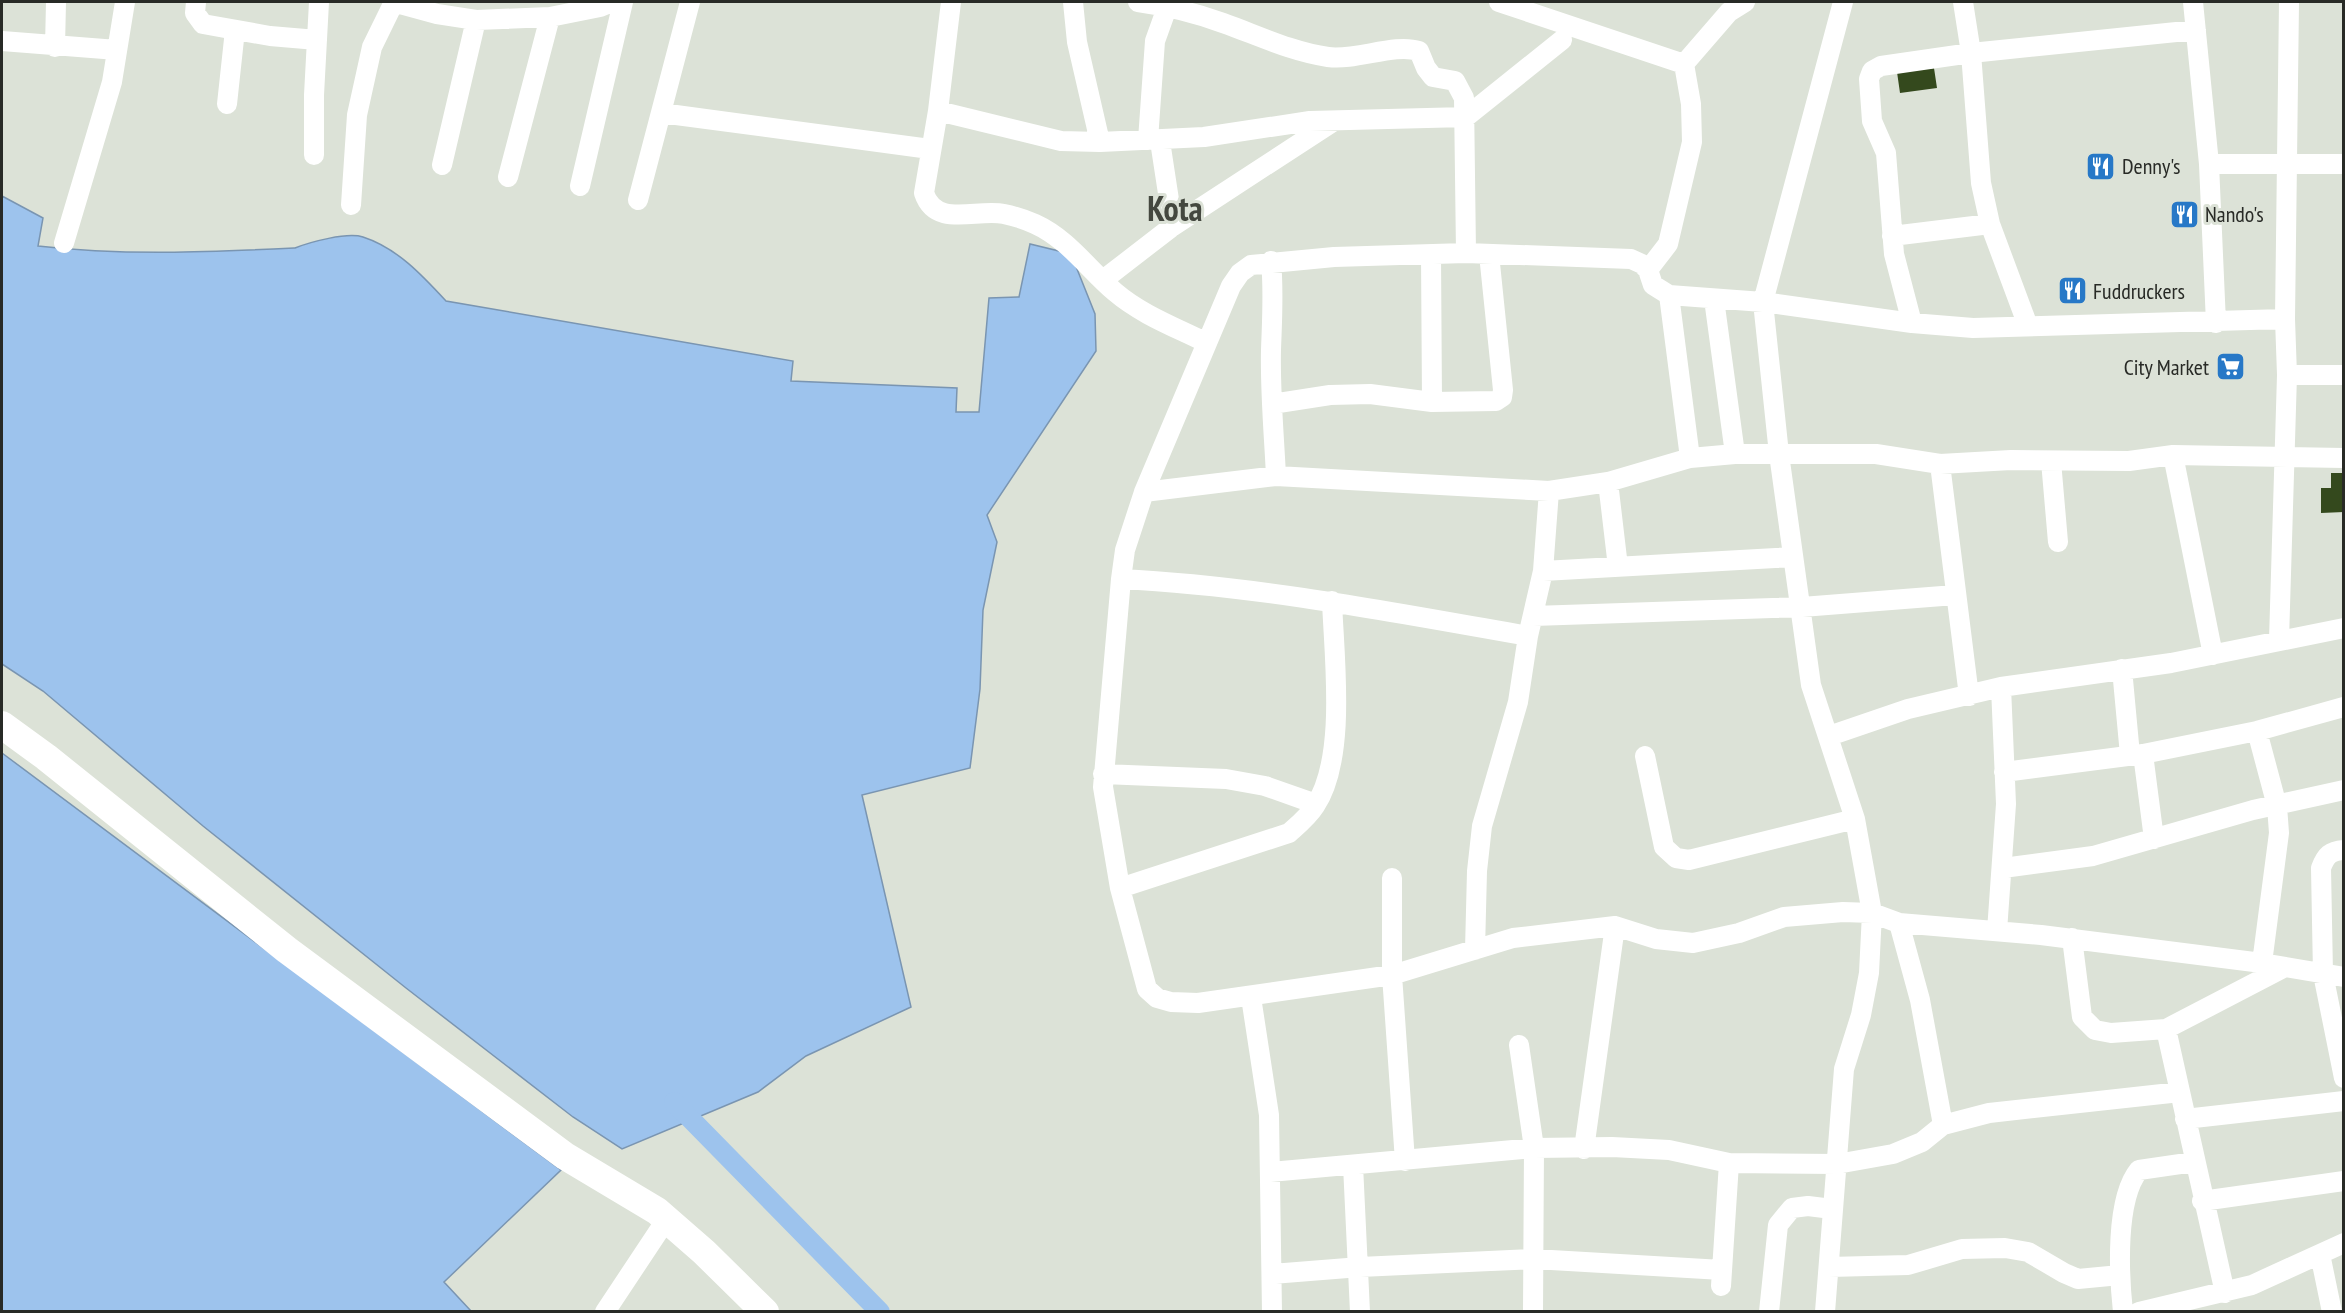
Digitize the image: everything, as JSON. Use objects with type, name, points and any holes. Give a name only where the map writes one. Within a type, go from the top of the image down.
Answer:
[{"type":"street","points":[[55,47],[56,2]]},
{"type":"street","points":[[64,243],[112,82],[125,2]]},
{"type":"street","points":[[196,2],[195,13],[203,24],[317,40]]},
{"type":"street","points":[[314,155],[314,95],[319,2]]},
{"type":"street","points":[[351,205],[357,115],[372,47],[393,2],[437,14],[476,20],[550,17],[600,7],[612,2]]},
{"type":"street","points":[[580,186],[622,2]]},
{"type":"street","points":[[638,200],[661,113],[685,2]]},
{"type":"street","points":[[951,2],[938,111],[924,193],[927,204],[935,211],[953,215],[1003,213],[1035,224],[1059,237],[1103,280],[1142,312],[1207,343]]},
{"type":"street","points":[[1073,2],[1077,42],[1100,142]]},
{"type":"street","points":[[1138,2],[1169,4],[1288,47],[1329,57],[1406,50],[1419,51],[1426,68],[1433,77],[1455,81],[1460,86],[1466,117],[1466,253]]},
{"type":"street","points":[[1499,2],[1684,64]]},
{"type":"street","points":[[1684,64],[1729,12],[1745,2]]},
{"type":"street","points":[[1825,1311],[1844,1069],[1862,1015],[1869,973],[1872,913],[1855,819],[1830,736],[1820,717],[1811,685],[1779,454],[1763,302],[1843,2]]},
{"type":"street","points":[[1963,2],[1971,53],[1981,183],[1990,225],[2028,326]]},
{"type":"street","points":[[2193,2],[2209,164],[2216,323]]},
{"type":"street","points":[[2279,640],[2287,375],[2285,320],[2289,2]]},
{"type":"street","points":[[1169,4],[1155,41],[1154,141],[1173,226]]},
{"type":"street","points":[[508,177],[550,17]]},
{"type":"street","points":[[442,165],[476,20]]},
{"type":"street","points":[[226,104],[235,30]]},
{"type":"street","points":[[1912,323],[1892,236],[1886,153],[1872,121],[1869,79],[1872,71],[1881,66],[1971,53],[2196,30]]},
{"type":"street","points":[[938,111],[1061,141],[1100,142],[1204,137],[1310,121],[1466,117],[1562,40]]},
{"type":"street","points":[[2,41],[55,47],[117,50]]},
{"type":"street","points":[[1648,270],[1668,244],[1692,142],[1691,104],[1684,64]]},
{"type":"street","points":[[661,113],[930,149]]},
{"type":"street","points":[[1103,280],[1173,226],[1334,121]]},
{"type":"street","points":[[2209,164],[2343,164]]},
{"type":"street","points":[[1892,236],[1990,225]]},
{"type":"street","points":[[2285,320],[1973,328],[1912,323],[1763,302],[1669,295],[1653,285],[1648,270],[1642,264],[1631,259],[1466,253],[1271,261],[1251,265],[1240,273],[1207,343],[1144,492],[1125,550],[1102,774],[1120,888],[1147,989],[1157,998],[1171,1002],[1198,1003],[1251,997],[1392,975],[1513,938],[1615,926],[1656,939],[1694,943],[1739,933],[1784,917],[1843,912],[1872,913],[1899,922],[2072,938],[2262,963],[2343,977]]},
{"type":"street","points":[[1272,404],[1330,395],[1370,394],[1432,402],[1496,401],[1502,397],[1490,254]]},
{"type":"street","points":[[1431,255],[1432,402]]},
{"type":"street","points":[[1271,261],[1275,298],[1271,349],[1276,476]]},
{"type":"street","points":[[1669,295],[1690,458]]},
{"type":"street","points":[[1714,298],[1735,454]]},
{"type":"street","points":[[2287,375],[2343,375]]},
{"type":"street","points":[[1144,492],[1276,476],[1549,491],[1608,482],[1690,458],[1735,454],[1876,454],[1940,464],[2011,460],[2128,461],[2173,455],[2343,458]]},
{"type":"street","points":[[2173,455],[2213,655]]},
{"type":"street","points":[[2051,461],[2058,542]]},
{"type":"street","points":[[1940,464],[1969,696]]},
{"type":"street","points":[[1608,482],[1618,567]]},
{"type":"street","points":[[1475,950],[1477,871],[1482,826],[1518,702],[1528,636],[1543,571],[1549,491]]},
{"type":"street","points":[[1543,571],[1793,557]]},
{"type":"street","points":[[1121,579],[1196,583],[1332,601],[1528,636]]},
{"type":"street","points":[[1533,616],[1802,607],[1955,594]]},
{"type":"street","points":[[1120,888],[1289,833],[1306,818],[1316,804],[1329,776],[1336,706],[1332,601]]},
{"type":"street","points":[[1830,736],[1908,709],[2001,687],[2213,655],[2343,628]]},
{"type":"street","points":[[2122,669],[2136,754],[2154,839]]},
{"type":"street","points":[[1997,931],[2003,868],[2004,772],[2001,687]]},
{"type":"street","points":[[2004,772],[2136,754],[2258,731],[2343,707]]},
{"type":"street","points":[[2,725],[46,757],[287,950],[566,1156],[666,1220],[704,1252],[765,1311]]},
{"type":"street","points":[[2258,731],[2277,806],[2279,833],[2262,963]]},
{"type":"street","points":[[1645,756],[1664,847],[1676,858],[1689,860],[1855,819]]},
{"type":"street","points":[[1102,774],[1226,779],[1265,786],[1316,804]]},
{"type":"street","points":[[2003,868],[2093,856],[2253,810],[2343,790]]},
{"type":"street","points":[[2343,850],[2326,856],[2321,868],[2323,974],[2343,1078]]},
{"type":"street","points":[[1392,878],[1392,975],[1405,1161]]},
{"type":"street","points":[[1899,922],[1920,1000],[1942,1125]]},
{"type":"street","points":[[1584,1149],[1615,926]]},
{"type":"street","points":[[2072,938],[2082,1017],[2095,1030],[2110,1034],[2166,1029],[2285,967]]},
{"type":"street","points":[[1251,997],[1269,1115],[1272,1311]]},
{"type":"street","points":[[2166,1029],[2202,1201],[2225,1293]]},
{"type":"street","points":[[1519,1045],[1534,1148],[1533,1311]]},
{"type":"street","points":[[1270,1172],[1534,1148],[1612,1147],[1670,1150],[1729,1163],[1837,1164],[1893,1154],[1922,1142],[1942,1125],[1989,1113],[2180,1092]]},
{"type":"street","points":[[2185,1119],[2343,1101]]},
{"type":"street","points":[[2123,1311],[2120,1275],[2125,1197],[2131,1180],[2139,1170],[2194,1162]]},
{"type":"street","points":[[1272,1274],[1360,1267],[1533,1259],[1721,1278],[1729,1163]]},
{"type":"street","points":[[1353,1165],[1360,1267],[1360,1311]]},
{"type":"street","points":[[2202,1201],[2343,1181]]},
{"type":"street","points":[[1769,1311],[1778,1225],[1792,1208],[1808,1206],[1832,1209]]},
{"type":"street","points":[[605,1311],[666,1220]]},
{"type":"street","points":[[2139,1311],[2252,1286],[2343,1243]]},
{"type":"street","points":[[1829,1267],[1884,1268],[1908,1265],[1962,1249],[2005,1248],[2028,1252],[2064,1274],[2078,1279],[2120,1275]]},
{"type":"street","points":[[2320,1254],[2332,1311]]},
{"type":"water","points":[[2,196],[43,218],[38,246],[102,251],[199,252],[295,248],[338,237],[363,237],[398,255],[446,301],[793,361],[791,381],[957,388],[956,412],[979,412],[989,298],[1019,297],[1030,244],[1071,254],[1095,314],[1096,351],[987,515],[997,542],[983,610],[980,689],[970,768],[862,795],[911,1007],[806,1056],[758,1092],[622,1149],[573,1117],[406,988],[203,826],[43,691],[2,664]]},
{"type":"water","points":[[2,753],[561,1170],[444,1282],[471,1311],[2,1311]]},
{"type":"building","points":[[1934,68],[1937,88],[1900,93],[1897,72]]},
{"type":"building","points":[[2331,473],[2344,473],[2344,512],[2321,513],[2321,488],[2331,488]]},
{"type":"waterway","points":[[674,1102],[880,1312]]},
{"type":"place","name":"Denny's","points":[[2101,166]]},
{"type":"place","name":"Nando's","points":[[2184,214]]},
{"type":"place","name":"Fuddruckers","points":[[2072,291]]},
{"type":"place","name":"City Market","points":[[2230,367]]},
{"type":"district","name":"Kota","points":[[1175,208]]}]
